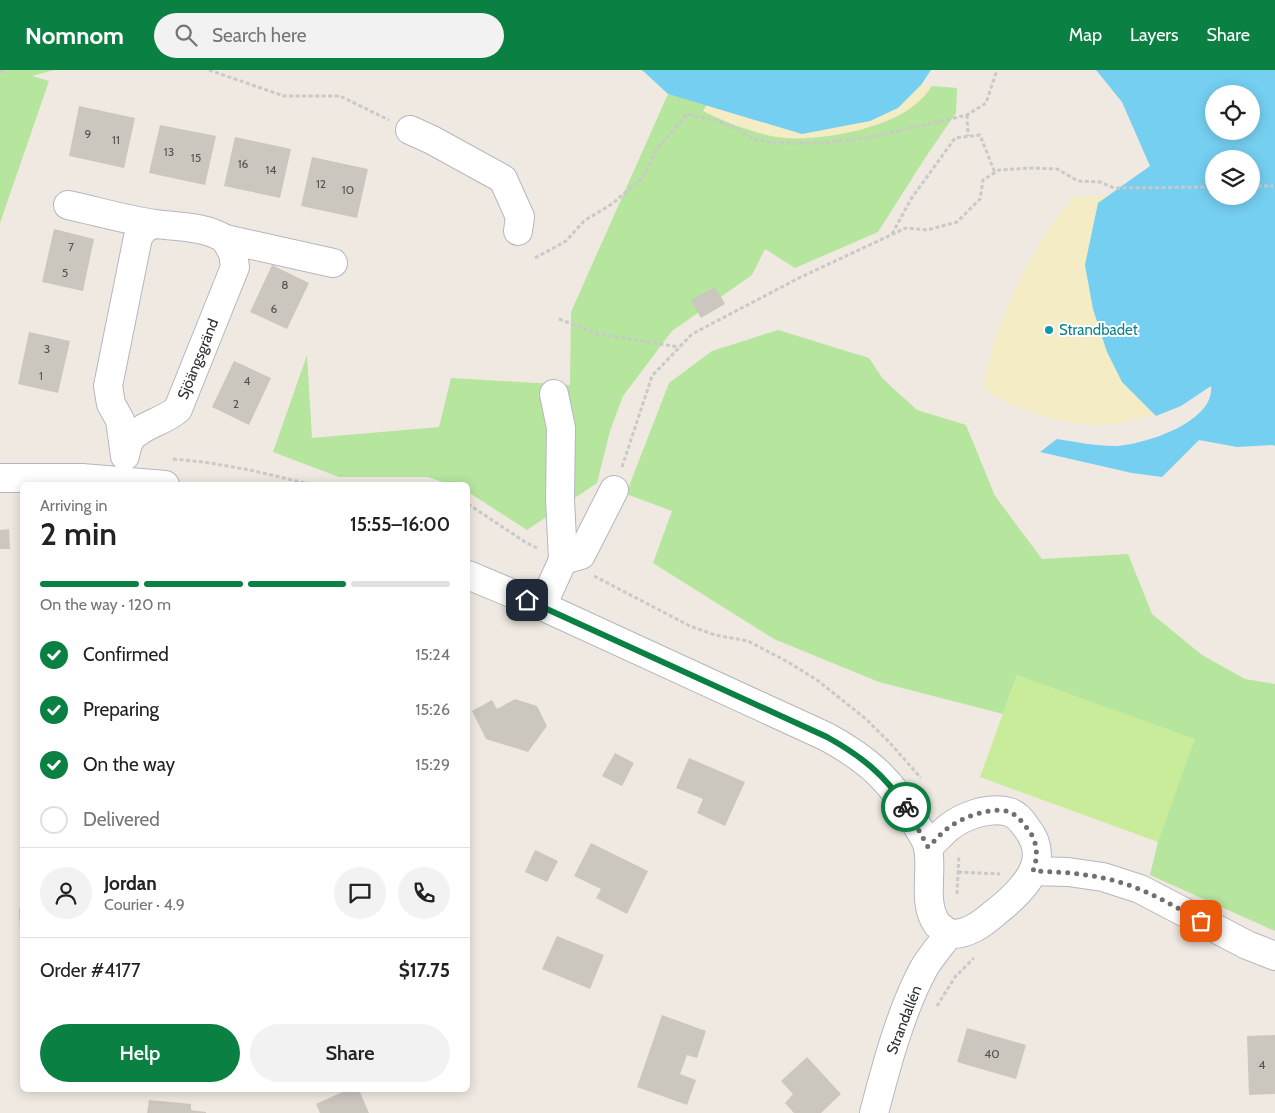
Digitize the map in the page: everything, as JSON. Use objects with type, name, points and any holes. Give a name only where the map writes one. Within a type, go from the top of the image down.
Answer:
[{"type":"street","points":[[410,130],[503,179],[520,217],[518,231]]},
{"type":"street","points":[[68,204],[154,224],[182,226],[214,232],[225,239],[333,263]]},
{"type":"street","points":[[121,469],[120,420],[111,404],[108,386],[138,237],[146,228],[154,224]]},
{"type":"street","name":"Sjöängsgränd","points":[[121,469],[130,440],[137,432],[171,416],[178,409],[235,267],[233,253],[225,239]]},
{"type":"street","points":[[542,606],[563,560],[560,499],[560,428],[554,394]]},
{"type":"street","points":[[0,478],[82,478],[121,469],[157,482]]},
{"type":"street","points":[[563,560],[581,555],[614,490]]},
{"type":"street","points":[[470,576],[542,606],[827,737],[852,751],[873,767],[893,788],[908,809],[928,847],[932,912],[938,924],[949,934],[964,933],[982,924],[999,910],[1028,880],[1036,863],[1037,850],[1033,835],[1021,820],[1010,812],[989,811],[968,817],[948,828],[928,847]]},
{"type":"street","points":[[1033,871],[1068,872],[1102,877],[1140,889],[1248,945],[1275,956]]},
{"type":"street","name":"Strandallén","points":[[874,1113],[887,1065],[910,1000],[925,967],[949,934]]},
{"type":"path","points":[[0,72],[5,70]]},
{"type":"path","points":[[209,70],[284,96],[340,96],[410,130]]},
{"type":"path","points":[[535,258],[566,242],[584,222],[612,204],[643,177],[658,149],[687,114],[717,121],[733,127],[754,139],[776,143],[819,143],[868,138],[967,115],[986,104],[997,70]]},
{"type":"path","points":[[967,115],[968,136]]},
{"type":"path","points":[[891,235],[911,199],[955,138],[980,135],[995,173]]},
{"type":"path","points":[[614,490],[652,376],[692,334],[799,278],[906,228],[927,230],[957,222],[980,199],[983,180],[999,170],[1057,169],[1078,181],[1100,182],[1114,188],[1205,186]]},
{"type":"path","points":[[1260,186],[1273,186]]},
{"type":"path","points":[[560,319],[598,334],[679,348]]},
{"type":"path","points":[[958,872],[1012,874],[1033,871]]},
{"type":"path","points":[[936,1008],[955,977],[976,956]]},
{"type":"green space","points":[[0,70],[54,70],[32,76],[49,81],[0,223]]},
{"type":"green space","points":[[932,86],[957,88],[956,113],[878,232],[795,268],[765,249],[752,275],[672,331],[623,396],[610,431],[597,483],[527,530],[470,493],[470,482],[442,482],[428,477],[339,477],[273,452],[307,355],[312,438],[439,427],[451,378],[570,385],[571,312],[668,94],[707,105],[703,111],[707,113],[773,136],[861,129],[884,122],[906,111],[926,94]]},
{"type":"green space","points":[[778,330],[869,358],[883,379],[917,410],[966,425],[995,496],[1042,559],[1128,554],[1152,614],[1202,655],[1245,679],[1275,684],[1275,931],[1150,875],[1158,842],[1017,675],[1003,714],[879,682],[774,639],[653,563],[672,511],[626,494],[669,383],[712,351]]},
{"type":"green space","points":[[1017,675],[1195,739],[1158,842],[980,777]]},
{"type":"sand","points":[[921,85],[932,86],[915,105],[895,117],[861,130],[822,137],[786,138],[771,136],[737,126],[703,111],[707,105],[802,134],[898,108]]},
{"type":"sand","name":"Strandbadet","points":[[1108,196],[1098,203],[1144,405],[1156,416],[1107,425],[1076,424],[1042,416],[995,397],[983,389],[992,349],[1006,310],[1034,254],[1058,216],[1074,197]]},
{"type":"water","points":[[642,70],[931,70],[921,85],[898,108],[870,121],[802,134],[668,94]]},
{"type":"water","points":[[1096,70],[1275,70],[1275,446],[1237,447],[1199,440],[1162,477],[1132,473],[1040,452],[1057,439],[1093,445],[1114,446],[1127,445],[1159,436],[1190,421],[1202,410],[1209,399],[1211,386],[1181,406],[1156,416],[1122,382],[1107,352],[1093,309],[1085,265],[1098,203],[1150,166],[1122,102]]},
{"type":"building","points":[[79,106],[135,118],[124,168],[69,156]]},
{"type":"building","points":[[160,125],[216,136],[205,185],[149,173]]},
{"type":"building","points":[[235,137],[291,149],[280,198],[224,186]]},
{"type":"building","points":[[312,157],[368,169],[357,218],[301,206]]},
{"type":"building","points":[[54,229],[94,239],[83,291],[42,282]]},
{"type":"building","points":[[272,265],[309,283],[287,329],[250,312]]},
{"type":"building","points":[[715,287],[725,304],[701,318],[691,300]]},
{"type":"building","points":[[29,332],[70,341],[58,393],[18,384]]},
{"type":"building","points":[[234,361],[271,378],[249,425],[212,407]]},
{"type":"building","points":[[9,529],[10,549],[0,549],[0,530]]},
{"type":"building","points":[[515,699],[537,706],[547,726],[528,752],[486,739],[472,711],[492,700],[497,709]]},
{"type":"building","points":[[615,753],[634,763],[622,786],[602,776]]},
{"type":"building","points":[[689,758],[745,782],[725,826],[697,813],[703,799],[676,788]]},
{"type":"building","points":[[591,843],[648,871],[627,914],[596,898],[601,889],[574,876]]},
{"type":"building","points":[[535,850],[558,861],[547,882],[525,872]]},
{"type":"building","points":[[557,936],[604,955],[590,989],[542,969]]},
{"type":"building","points":[[662,1015],[706,1031],[697,1058],[687,1055],[680,1074],[696,1080],[687,1105],[637,1087]]},
{"type":"building","points":[[967,1028],[1026,1045],[1016,1079],[957,1062]]},
{"type":"building","points":[[1275,1035],[1275,1094],[1249,1095],[1247,1036]]},
{"type":"building","points":[[807,1057],[841,1094],[821,1113],[794,1113],[785,1103],[793,1094],[781,1081]]},
{"type":"building","points":[[343,1092],[360,1092],[369,1113],[320,1113],[316,1104]]},
{"type":"building","points":[[149,1100],[191,1104],[191,1110],[206,1113],[147,1113]]},
{"type":"way so far","points":[[906,807],[928,847],[948,828],[968,817],[989,811],[1010,812],[1021,820],[1033,835],[1037,850],[1033,871],[1068,872],[1102,877],[1140,889],[1201,921]]},
{"type":"place","name":"Strandbadet","points":[[1049,330]]},
{"type":"route","points":[[527,600],[827,737],[852,751],[873,767],[893,788],[906,807]]}]
